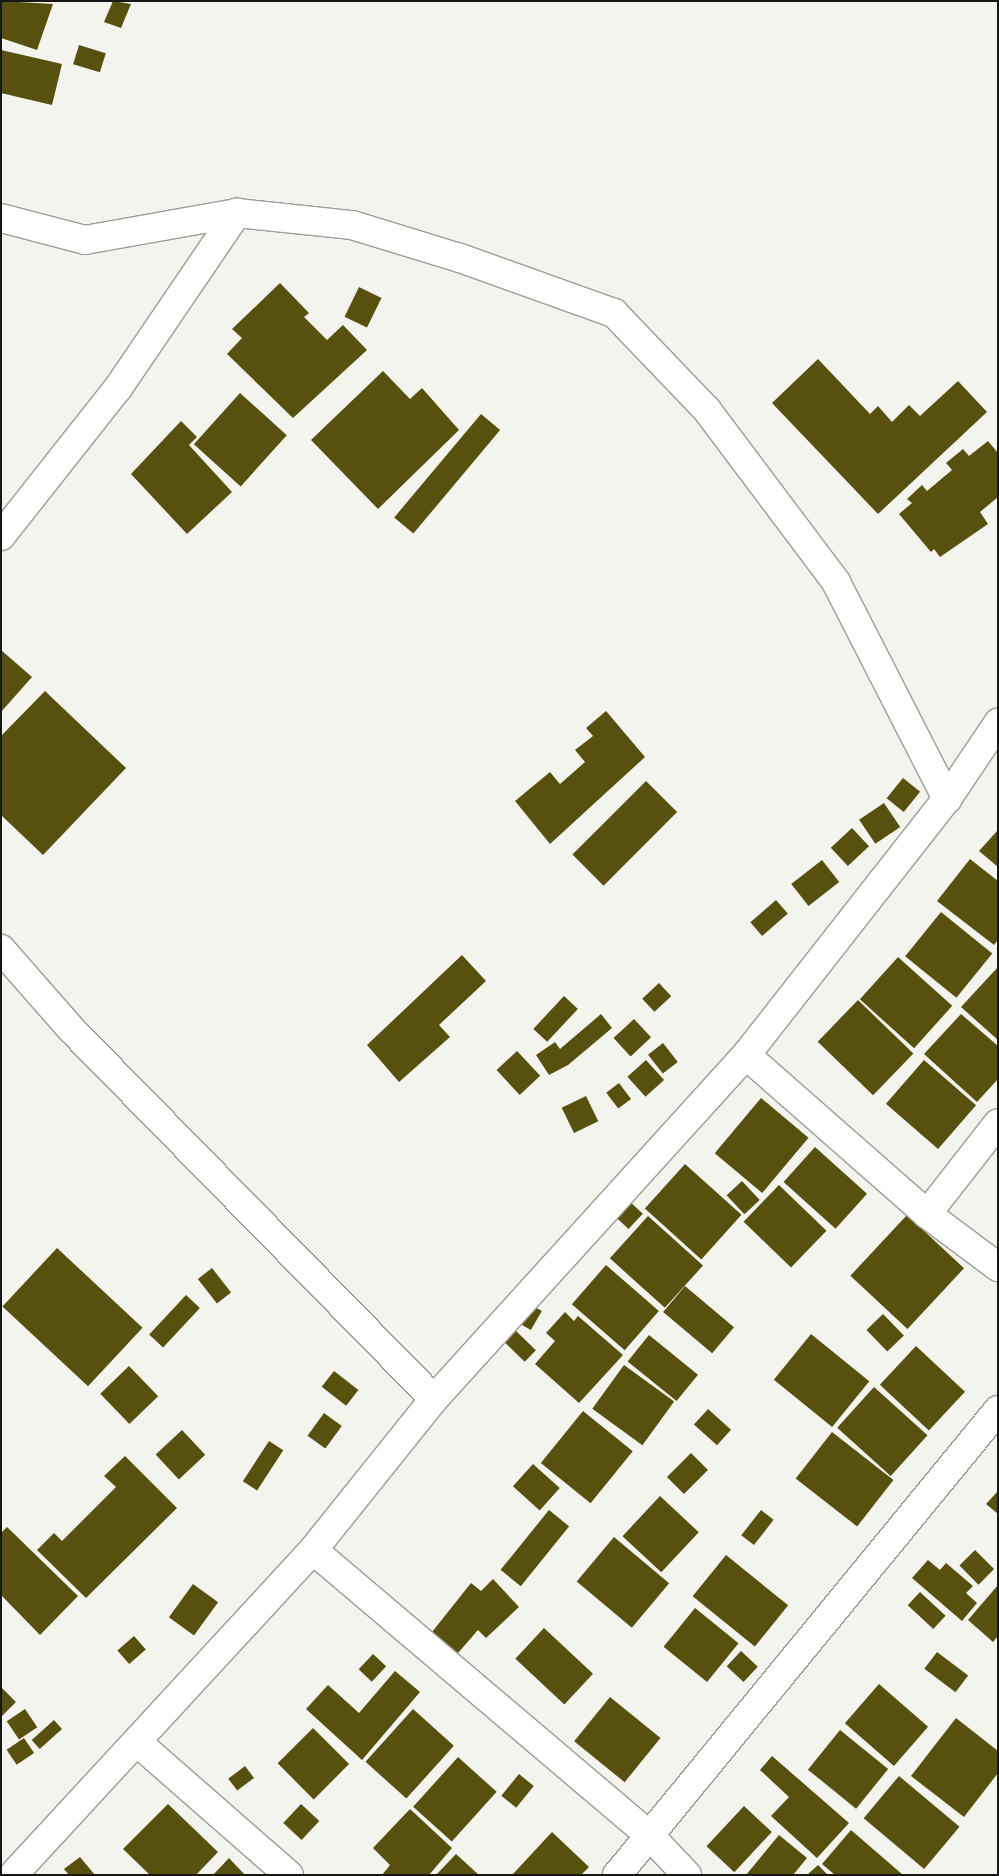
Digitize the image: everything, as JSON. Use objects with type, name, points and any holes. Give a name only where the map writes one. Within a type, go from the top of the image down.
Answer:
[{"type":"street","points":[[1,536],[118,388],[237,213]]},
{"type":"street","points":[[1,218],[85,240],[237,213],[352,225],[460,258],[614,313],[707,410],[836,582],[947,799]]},
{"type":"street","points":[[13,1875],[313,1550],[434,1399],[746,1055],[947,799],[998,723]]},
{"type":"street","points":[[1,949],[71,1030],[434,1399]]},
{"type":"street","points":[[746,1055],[927,1214],[998,1267]]},
{"type":"street","points":[[927,1214],[998,1123]]},
{"type":"street","points":[[618,1875],[998,1410]]},
{"type":"street","points":[[313,1550],[650,1836],[687,1875]]},
{"type":"street","points":[[136,1742],[288,1875]]},
{"type":"building","points":[[1,1],[53,4],[37,50],[1,38]]},
{"type":"building","points":[[113,1],[131,4],[121,28],[104,22]]},
{"type":"building","points":[[79,45],[106,53],[100,72],[73,64]]},
{"type":"building","points":[[1,50],[62,64],[52,105],[1,93]]},
{"type":"building","points":[[280,283],[309,313],[304,317],[327,340],[343,325],[367,350],[293,418],[227,354],[242,338],[232,329]]},
{"type":"building","points":[[359,287],[381,298],[367,328],[345,317]]},
{"type":"building","points":[[818,359],[870,414],[878,406],[892,422],[909,405],[920,416],[958,381],[987,412],[878,514],[772,403]]},
{"type":"building","points":[[383,371],[410,399],[422,388],[459,430],[378,509],[311,440]]},
{"type":"building","points":[[240,393],[287,435],[241,486],[194,444]]},
{"type":"building","points":[[481,414],[500,430],[413,533],[394,517]]},
{"type":"building","points":[[181,421],[197,437],[189,445],[232,492],[187,534],[131,474]]},
{"type":"building","points":[[988,441],[998,453],[998,497],[980,512],[988,524],[940,557],[934,549],[931,552],[899,514],[912,503],[907,499],[922,485],[927,491],[952,470],[946,463],[963,449],[969,456]]},
{"type":"building","points":[[1,650],[32,677],[1,712]]},
{"type":"building","points":[[45,691],[126,768],[43,855],[1,815],[1,736]]},
{"type":"building","points":[[606,711],[645,757],[550,844],[515,801],[550,772],[560,784],[585,762],[575,750],[593,736],[586,728]]},
{"type":"building","points":[[903,778],[920,792],[904,812],[887,798]]},
{"type":"building","points":[[646,781],[677,812],[604,886],[572,855]]},
{"type":"building","points":[[884,803],[900,827],[875,844],[859,820]]},
{"type":"building","points":[[852,828],[869,846],[848,866],[831,848]]},
{"type":"building","points":[[998,830],[998,867],[979,851]]},
{"type":"building","points":[[970,859],[998,881],[998,940],[994,945],[937,901]]},
{"type":"building","points":[[822,860],[839,882],[809,906],[791,884]]},
{"type":"building","points":[[776,900],[788,914],[762,936],[750,922]]},
{"type":"building","points":[[941,912],[992,954],[956,998],[905,956]]},
{"type":"building","points":[[462,955],[486,981],[439,1025],[450,1037],[399,1082],[367,1045]]},
{"type":"building","points":[[898,957],[952,1006],[914,1048],[860,999]]},
{"type":"building","points":[[998,967],[998,1040],[961,1007]]},
{"type":"building","points":[[659,983],[671,996],[654,1012],[642,999]]},
{"type":"building","points":[[564,996],[578,1009],[547,1042],[533,1029]]},
{"type":"building","points":[[858,1000],[913,1053],[873,1095],[818,1042]]},
{"type":"building","points":[[601,1014],[612,1028],[568,1065],[549,1075],[536,1055],[555,1042],[560,1049]]},
{"type":"building","points":[[961,1014],[998,1046],[998,1079],[977,1102],[924,1054]]},
{"type":"building","points":[[634,1019],[651,1037],[631,1056],[614,1038]]},
{"type":"building","points":[[663,1043],[678,1062],[663,1074],[648,1055]]},
{"type":"building","points":[[517,1051],[540,1076],[520,1095],[497,1070]]},
{"type":"building","points":[[646,1060],[664,1080],[645,1097],[627,1077]]},
{"type":"building","points":[[924,1060],[976,1105],[938,1149],[886,1104]]},
{"type":"building","points":[[619,1083],[631,1099],[618,1109],[606,1093]]},
{"type":"building","points":[[586,1096],[598,1121],[574,1133],[562,1108]]},
{"type":"building","points":[[761,1098],[808,1138],[762,1193],[715,1153]]},
{"type":"building","points":[[815,1147],[867,1194],[836,1229],[784,1182]]},
{"type":"building","points":[[685,1164],[741,1215],[701,1259],[645,1209]]},
{"type":"building","points":[[742,1181],[760,1200],[744,1214],[727,1195]]},
{"type":"building","points":[[779,1185],[826,1231],[791,1268],[744,1222]]},
{"type":"building","points":[[626,1198],[643,1214],[628,1229],[612,1213]]},
{"type":"building","points":[[907,1215],[964,1268],[907,1329],[850,1276]]},
{"type":"building","points":[[648,1216],[703,1266],[665,1308],[610,1258]]},
{"type":"building","points":[[57,1248],[143,1328],[88,1386],[2,1307]]},
{"type":"building","points":[[606,1265],[659,1311],[625,1350],[572,1304]]},
{"type":"building","points":[[212,1268],[231,1292],[217,1304],[198,1279]]},
{"type":"building","points":[[685,1286],[734,1327],[712,1353],[663,1312]]},
{"type":"building","points":[[186,1295],[200,1308],[163,1347],[149,1334]]},
{"type":"building","points":[[528,1303],[542,1311],[531,1330],[517,1322]]},
{"type":"building","points":[[565,1312],[574,1321],[578,1316],[623,1355],[579,1403],[535,1364],[555,1341],[546,1333]]},
{"type":"building","points":[[883,1314],[904,1336],[887,1352],[866,1330]]},
{"type":"building","points":[[515,1330],[536,1350],[525,1362],[504,1342]]},
{"type":"building","points":[[811,1334],[869,1381],[832,1427],[774,1380]]},
{"type":"building","points":[[649,1335],[698,1375],[677,1401],[628,1361]]},
{"type":"building","points":[[916,1346],[965,1392],[929,1430],[880,1385]]},
{"type":"building","points":[[624,1365],[674,1401],[642,1445],[592,1409]]},
{"type":"building","points":[[129,1366],[158,1396],[129,1424],[100,1394]]},
{"type":"building","points":[[334,1371],[358,1390],[346,1406],[322,1387]]},
{"type":"building","points":[[874,1387],[928,1435],[891,1476],[837,1428]]},
{"type":"building","points":[[708,1409],[731,1430],[717,1445],[694,1425]]},
{"type":"building","points":[[583,1411],[633,1451],[591,1503],[541,1463]]},
{"type":"building","points":[[324,1413],[342,1426],[325,1449],[308,1436]]},
{"type":"building","points":[[182,1430],[205,1455],[179,1479],[156,1455]]},
{"type":"building","points":[[832,1432],[893,1480],[857,1527],[796,1478]]},
{"type":"building","points":[[269,1441],[283,1450],[257,1491],[243,1481]]},
{"type":"building","points":[[691,1453],[708,1470],[684,1494],[667,1477]]},
{"type":"building","points":[[125,1456],[177,1508],[86,1598],[37,1550],[54,1533],[62,1541],[116,1487],[104,1476]]},
{"type":"building","points":[[533,1464],[560,1488],[540,1510],[513,1486]]},
{"type":"building","points":[[998,1491],[998,1514],[986,1504]]},
{"type":"building","points":[[660,1496],[699,1532],[661,1572],[622,1536]]},
{"type":"building","points":[[549,1510],[569,1526],[521,1586],[501,1570]]},
{"type":"building","points":[[761,1510],[774,1520],[754,1545],[741,1535]]},
{"type":"building","points":[[7,1527],[78,1596],[40,1635],[1,1595],[1,1533]]},
{"type":"building","points":[[614,1537],[669,1583],[632,1628],[577,1581]]},
{"type":"building","points":[[975,1550],[994,1569],[979,1585],[959,1566]]},
{"type":"building","points":[[726,1555],[788,1605],[755,1647],[693,1596]]},
{"type":"building","points":[[928,1560],[940,1570],[946,1563],[973,1586],[966,1593],[977,1603],[962,1621],[912,1578]]},
{"type":"building","points":[[493,1579],[519,1607],[486,1638],[478,1630],[458,1653],[432,1632],[471,1583],[481,1591]]},
{"type":"building","points":[[193,1584],[218,1602],[194,1635],[169,1617]]},
{"type":"building","points":[[998,1585],[998,1636],[993,1642],[968,1620]]},
{"type":"building","points":[[920,1592],[946,1616],[933,1629],[908,1605]]},
{"type":"building","points":[[695,1608],[739,1643],[707,1682],[664,1647]]},
{"type":"building","points":[[544,1628],[593,1674],[564,1704],[515,1659]]},
{"type":"building","points":[[134,1636],[146,1650],[129,1664],[117,1650]]},
{"type":"building","points":[[741,1651],[758,1667],[743,1682],[727,1666]]},
{"type":"building","points":[[937,1652],[968,1675],[956,1692],[924,1669]]},
{"type":"building","points":[[373,1654],[386,1666],[372,1682],[359,1669]]},
{"type":"building","points":[[395,1671],[420,1692],[362,1760],[306,1709],[328,1685],[359,1713]]},
{"type":"building","points":[[879,1684],[928,1727],[894,1766],[845,1723]]},
{"type":"building","points":[[1,1687],[16,1702],[1,1717]]},
{"type":"building","points":[[610,1697],[661,1738],[625,1782],[574,1741]]},
{"type":"building","points":[[25,1709],[37,1727],[19,1740],[7,1721]]},
{"type":"building","points":[[413,1709],[454,1746],[406,1799],[365,1762]]},
{"type":"building","points":[[956,1718],[998,1751],[998,1773],[964,1817],[911,1776]]},
{"type":"building","points":[[54,1720],[62,1729],[40,1749],[32,1740]]},
{"type":"building","points":[[313,1728],[349,1764],[314,1799],[278,1763]]},
{"type":"building","points":[[840,1730],[888,1769],[856,1809],[808,1770]]},
{"type":"building","points":[[24,1738],[34,1753],[17,1765],[7,1750]]},
{"type":"building","points":[[772,1756],[849,1823],[817,1858],[771,1816],[789,1797],[760,1770]]},
{"type":"building","points":[[458,1757],[497,1792],[452,1842],[413,1807]]},
{"type":"building","points":[[245,1766],[254,1778],[237,1791],[228,1779]]},
{"type":"building","points":[[519,1774],[534,1786],[516,1808],[501,1796]]},
{"type":"building","points":[[899,1776],[960,1827],[924,1869],[864,1818]]},
{"type":"building","points":[[168,1804],[218,1852],[196,1875],[150,1875],[123,1849]]},
{"type":"building","points":[[301,1804],[319,1821],[302,1840],[283,1823]]},
{"type":"building","points":[[744,1806],[772,1832],[734,1872],[706,1846]]},
{"type":"building","points":[[410,1809],[452,1848],[429,1875],[382,1875],[390,1865],[373,1848]]},
{"type":"building","points":[[851,1830],[903,1875],[835,1875],[822,1864]]},
{"type":"building","points":[[552,1832],[589,1867],[581,1875],[512,1875]]},
{"type":"building","points":[[779,1835],[807,1858],[793,1875],[746,1875]]},
{"type":"building","points":[[456,1854],[479,1875],[436,1875]]},
{"type":"building","points":[[80,1857],[95,1875],[69,1875],[64,1869]]},
{"type":"building","points":[[229,1858],[245,1875],[213,1875]]},
{"type":"building","points":[[818,1865],[828,1875],[807,1875]]}]
